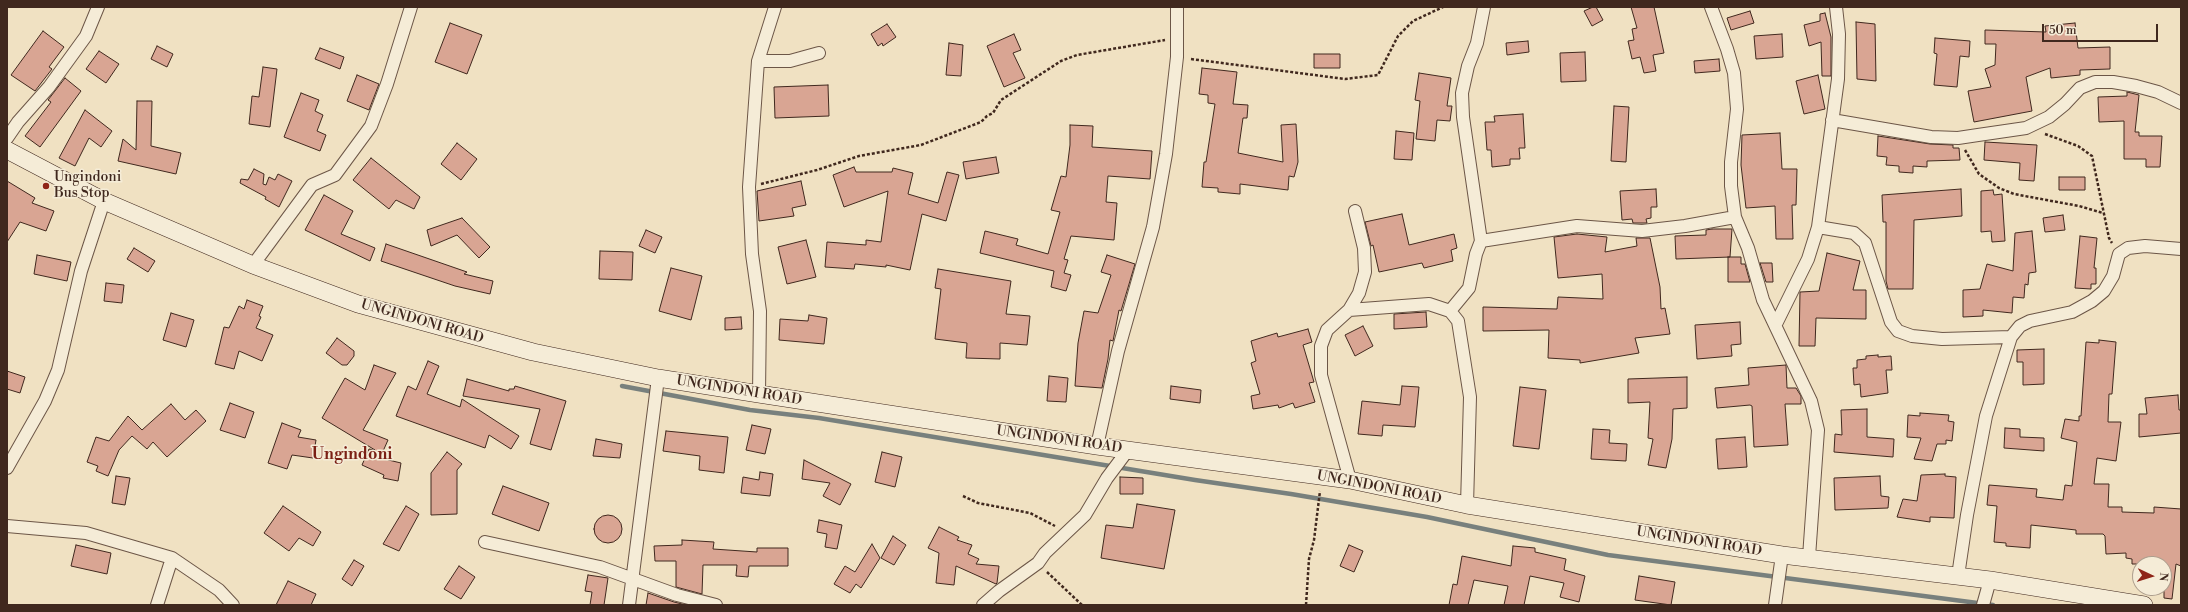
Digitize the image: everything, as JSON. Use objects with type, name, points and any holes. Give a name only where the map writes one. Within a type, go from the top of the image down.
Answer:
[{"type":"main road","name":"UNGINDONI ROAD","points":[[7,150],[104,202],[253,265],[358,304],[417,322],[533,352],[658,378],[1097,446],[1350,480],[1467,505],[1782,555],[1809,557],[1990,580],[2144,605]]},
{"type":"street","points":[[7,138],[18,122],[49,87],[86,36],[98,7]]},
{"type":"street","points":[[253,265],[312,185],[335,175],[371,126],[387,84],[411,7]]},
{"type":"street","points":[[759,394],[760,311],[752,254],[749,187],[758,61],[775,7]]},
{"type":"street","points":[[1097,446],[1118,351],[1154,227],[1166,154],[1177,57],[1177,7]]},
{"type":"street","points":[[1450,311],[1469,288],[1476,254],[1482,240],[1463,117],[1462,93],[1468,66],[1477,43],[1484,7]]},
{"type":"street","points":[[1711,7],[1728,49],[1734,73],[1737,109],[1731,162],[1731,186],[1735,217],[1748,248],[1763,300],[1776,324],[1792,364],[1811,401],[1818,430],[1809,557]]},
{"type":"street","points":[[1776,324],[1808,259],[1818,227],[1838,79],[1839,34],[1836,7]]},
{"type":"street","points":[[758,61],[790,61],[819,53]]},
{"type":"street","points":[[1832,120],[1931,137],[1958,138],[2026,128],[2049,117],[2065,104],[2080,88],[2095,82],[2113,82],[2143,88],[2158,92],[2181,102]]},
{"type":"street","points":[[7,468],[45,401],[58,370],[82,270],[104,202]]},
{"type":"street","points":[[1350,480],[1321,375],[1321,346],[1327,330],[1349,310],[1359,293],[1365,272],[1364,248],[1355,211]]},
{"type":"street","points":[[1482,240],[1577,226],[1642,231],[1685,226],[1735,217]]},
{"type":"street","points":[[1818,227],[1854,233],[1865,243],[1891,322],[1898,331],[1912,336],[1942,339],[2011,337]]},
{"type":"street","points":[[1958,576],[1966,515],[1986,416],[2011,337],[2020,326],[2030,321],[2072,312],[2092,302],[2104,292],[2113,276],[2119,254],[2128,248],[2145,246],[2181,249]]},
{"type":"street","points":[[1349,310],[1429,304],[1450,311],[1458,321],[1470,398],[1467,505]]},
{"type":"street","points":[[630,605],[632,577],[658,378]]},
{"type":"street","points":[[983,605],[1038,564],[1045,553],[1085,515],[1107,478],[1128,450]]},
{"type":"street","points":[[7,526],[86,533],[172,558],[218,590],[233,605]]},
{"type":"street","points":[[485,542],[600,567],[632,577],[677,595],[716,605]]},
{"type":"street","points":[[1775,605],[1782,555]]},
{"type":"street","points":[[157,605],[172,558]]},
{"type":"street","points":[[1983,605],[1990,580]]},
{"type":"path","points":[[1177,57],[1324,76],[1360,78],[1378,75],[1398,36],[1412,21],[1443,7]]},
{"type":"path","points":[[749,187],[817,170],[859,156],[922,145],[981,122],[993,113],[1001,100],[1061,61],[1077,55],[1177,38]]},
{"type":"path","points":[[2026,128],[2078,146],[2092,156],[2108,238],[2119,254]]},
{"type":"path","points":[[1958,138],[1979,174],[1999,188],[2014,194],[2079,206],[2103,213]]},
{"type":"path","points":[[1306,605],[1309,559],[1314,540],[1322,477]]},
{"type":"path","points":[[963,496],[978,503],[1030,513],[1068,532]]},
{"type":"path","points":[[1038,564],[1082,605]]},
{"type":"building","points":[[1596,7],[1603,20],[1592,26],[1584,11]]},
{"type":"building","points":[[1631,7],[1654,7],[1664,53],[1653,55],[1656,71],[1644,73],[1640,57],[1632,59],[1628,41],[1634,40],[1632,29],[1637,28]]},
{"type":"building","points":[[1750,11],[1754,23],[1731,30],[1727,18]]},
{"type":"building","points":[[1825,13],[1831,37],[1831,76],[1822,76],[1821,42],[1809,46],[1804,25],[1820,21],[1820,14]]},
{"type":"building","points":[[1856,22],[1875,24],[1876,81],[1857,79]]},
{"type":"building","points":[[450,23],[482,35],[467,74],[435,62]]},
{"type":"building","points":[[2075,23],[2078,48],[2110,47],[2110,69],[2080,70],[2080,75],[2051,78],[2050,68],[2026,77],[2032,111],[1974,122],[1968,91],[1991,87],[1985,69],[1995,65],[1996,44],[1985,44],[1985,30],[2046,32],[2045,26]]},
{"type":"building","points":[[887,24],[896,37],[883,46],[882,43],[878,46],[871,34]]},
{"type":"building","points":[[43,31],[64,47],[49,67],[52,69],[35,91],[11,75]]},
{"type":"building","points":[[1014,34],[1021,50],[1013,53],[1025,78],[1004,87],[987,46]]},
{"type":"building","points":[[1782,34],[1783,57],[1756,59],[1754,36]]},
{"type":"building","points":[[1935,38],[1970,41],[1969,57],[1960,56],[1957,87],[1934,85],[1937,54],[1934,53]]},
{"type":"building","points":[[1528,41],[1529,52],[1507,55],[1506,43]]},
{"type":"building","points":[[949,43],[963,45],[961,76],[946,75]]},
{"type":"building","points":[[157,46],[173,54],[167,67],[151,59]]},
{"type":"building","points":[[320,48],[344,57],[340,69],[315,59]]},
{"type":"building","points":[[99,51],[119,64],[106,83],[86,69]]},
{"type":"building","points":[[1585,52],[1586,81],[1561,82],[1560,53]]},
{"type":"building","points":[[1314,54],[1340,54],[1340,68],[1314,68]]},
{"type":"building","points":[[1719,59],[1720,71],[1695,73],[1694,61]]},
{"type":"building","points":[[263,67],[277,69],[270,127],[249,124],[252,96],[259,97]]},
{"type":"building","points":[[1202,68],[1237,72],[1233,104],[1248,105],[1247,118],[1243,118],[1238,153],[1283,162],[1281,125],[1296,124],[1298,162],[1294,177],[1289,176],[1288,190],[1240,184],[1240,194],[1218,192],[1218,188],[1202,187],[1204,162],[1206,162],[1215,104],[1208,103],[1208,95],[1199,94]]},
{"type":"building","points":[[1419,73],[1451,78],[1447,106],[1452,106],[1450,121],[1437,120],[1435,141],[1416,139],[1420,101],[1415,100]]},
{"type":"building","points":[[357,75],[379,84],[369,110],[347,101]]},
{"type":"building","points":[[1818,75],[1825,109],[1804,114],[1796,81]]},
{"type":"building","points":[[65,78],[81,91],[40,147],[25,136],[51,102],[48,100]]},
{"type":"building","points":[[828,85],[829,116],[775,118],[774,87]]},
{"type":"building","points":[[2127,92],[2139,95],[2135,132],[2139,132],[2139,136],[2162,136],[2160,167],[2146,167],[2146,159],[2124,159],[2124,121],[2099,122],[2098,97],[2127,96]]},
{"type":"building","points":[[301,93],[319,100],[315,111],[323,115],[317,131],[326,135],[320,151],[284,137]]},
{"type":"building","points":[[137,101],[152,101],[151,146],[181,153],[176,174],[118,161],[123,139],[136,150]]},
{"type":"building","points":[[1614,106],[1629,107],[1626,162],[1611,161]]},
{"type":"building","points":[[85,110],[112,131],[101,147],[89,138],[75,166],[59,158]]},
{"type":"building","points":[[1523,114],[1525,148],[1519,148],[1520,159],[1510,159],[1510,165],[1492,167],[1491,150],[1487,150],[1485,122],[1495,122],[1494,116]]},
{"type":"building","points":[[1070,125],[1093,126],[1092,147],[1152,151],[1150,179],[1108,176],[1106,202],[1117,203],[1114,240],[1071,236],[1064,259],[1068,260],[1064,273],[1071,275],[1066,291],[1051,287],[1054,271],[980,253],[985,231],[1018,239],[1016,245],[1048,254],[1060,212],[1051,210],[1061,176],[1066,177],[1070,145]]},
{"type":"building","points":[[1396,131],[1414,133],[1412,160],[1394,159]]},
{"type":"building","points":[[1780,133],[1782,169],[1797,169],[1796,205],[1792,205],[1793,239],[1776,239],[1775,206],[1746,208],[1741,165],[1742,135]]},
{"type":"building","points":[[1878,136],[1930,144],[1953,145],[1953,148],[1959,148],[1960,160],[1927,161],[1927,167],[1913,166],[1913,173],[1899,172],[1899,166],[1886,165],[1887,157],[1877,156]]},
{"type":"building","points":[[1985,142],[2037,145],[2034,181],[2019,180],[2020,163],[1984,160]]},
{"type":"building","points":[[457,143],[477,159],[461,180],[441,164]]},
{"type":"building","points":[[996,157],[999,173],[966,179],[963,162]]},
{"type":"building","points":[[371,158],[420,197],[414,209],[396,200],[389,209],[353,180]]},
{"type":"building","points":[[854,167],[856,172],[892,172],[893,168],[913,173],[908,194],[938,203],[947,172],[959,175],[946,221],[922,214],[910,270],[886,265],[886,267],[855,264],[854,269],[825,267],[827,242],[866,245],[866,240],[881,242],[888,191],[844,207],[833,175]]},
{"type":"building","points":[[254,169],[264,174],[263,184],[266,185],[269,177],[275,180],[278,174],[292,181],[279,207],[265,199],[266,197],[240,183],[241,179],[248,180]]},
{"type":"building","points":[[2059,177],[2085,177],[2085,190],[2059,190]]},
{"type":"building","points":[[7,181],[35,198],[32,203],[54,211],[46,231],[20,222],[7,242]]},
{"type":"building","points":[[801,181],[806,205],[792,208],[794,216],[759,221],[757,191]]},
{"type":"building","points":[[1656,189],[1657,207],[1651,207],[1651,218],[1646,219],[1647,223],[1633,223],[1632,219],[1622,220],[1620,191]]},
{"type":"building","points":[[1961,189],[1962,216],[1914,220],[1913,289],[1888,289],[1886,281],[1886,222],[1883,222],[1882,195]]},
{"type":"building","points":[[1993,190],[1994,195],[2002,194],[2005,241],[1992,242],[1991,231],[1981,232],[1981,191]]},
{"type":"building","points":[[324,195],[353,211],[341,234],[375,248],[370,261],[305,230]]},
{"type":"building","points":[[1402,214],[1409,245],[1454,234],[1457,248],[1451,250],[1453,261],[1424,268],[1422,263],[1379,272],[1373,245],[1371,246],[1365,222]]},
{"type":"building","points":[[2063,215],[2065,230],[2045,232],[2043,218]]},
{"type":"building","points":[[462,218],[490,247],[479,258],[457,235],[431,246],[427,230]]},
{"type":"building","points":[[1732,229],[1730,257],[1676,259],[1675,236],[1706,235],[1706,230]]},
{"type":"building","points":[[646,230],[662,237],[655,253],[639,246]]},
{"type":"building","points":[[2032,231],[2036,272],[2029,273],[2028,285],[2025,284],[2024,298],[2013,297],[2012,313],[1983,310],[1983,316],[1963,317],[1963,290],[1980,289],[1987,264],[2013,271],[2015,233]]},
{"type":"building","points":[[1577,234],[1607,237],[1605,252],[1637,246],[1636,238],[1650,238],[1660,287],[1661,309],[1665,308],[1670,334],[1635,338],[1639,353],[1580,363],[1580,360],[1548,358],[1549,330],[1483,331],[1483,307],[1557,309],[1558,297],[1603,299],[1602,274],[1558,278],[1554,237]]},
{"type":"building","points":[[2080,236],[2097,238],[2094,268],[2096,268],[2096,284],[2091,284],[2091,289],[2075,288]]},
{"type":"building","points":[[806,240],[816,277],[787,284],[778,247]]},
{"type":"building","points":[[386,244],[467,272],[464,274],[493,281],[490,294],[455,286],[381,261]]},
{"type":"building","points":[[134,248],[155,261],[148,272],[127,259]]},
{"type":"building","points":[[600,251],[633,252],[632,280],[599,279]]},
{"type":"building","points":[[1827,253],[1860,261],[1853,290],[1866,290],[1866,319],[1816,318],[1815,346],[1799,346],[1800,292],[1819,291]]},
{"type":"building","points":[[37,255],[71,262],[67,281],[34,274]]},
{"type":"building","points":[[1107,255],[1135,264],[1121,311],[1119,310],[1113,341],[1110,340],[1102,388],[1075,386],[1078,343],[1084,311],[1098,313],[1111,275],[1101,272]]},
{"type":"building","points":[[1728,257],[1741,257],[1741,264],[1745,264],[1750,282],[1728,282]]},
{"type":"building","points":[[1760,263],[1772,263],[1773,282],[1766,282]]},
{"type":"building","points":[[671,268],[702,276],[691,320],[659,311]]},
{"type":"building","points":[[938,269],[1011,281],[1006,314],[1030,316],[1027,345],[1000,343],[1000,359],[966,358],[967,343],[935,339],[941,289],[935,288]]},
{"type":"building","points":[[106,283],[124,285],[122,303],[104,301]]},
{"type":"building","points":[[247,300],[263,306],[259,316],[261,317],[256,328],[273,335],[262,361],[239,351],[234,369],[215,364],[224,327],[229,328],[239,306],[244,309]]},
{"type":"building","points":[[1426,312],[1427,327],[1394,329],[1394,314]]},
{"type":"building","points":[[171,313],[194,320],[186,347],[163,340]]},
{"type":"building","points":[[809,315],[827,318],[824,344],[779,340],[780,319],[808,321]]},
{"type":"building","points":[[741,317],[742,329],[725,330],[725,318]]},
{"type":"building","points":[[1740,322],[1741,344],[1731,345],[1732,356],[1697,359],[1695,325]]},
{"type":"building","points":[[1363,326],[1373,346],[1355,356],[1345,335]]},
{"type":"building","points":[[1308,329],[1312,342],[1303,345],[1314,382],[1309,383],[1315,402],[1295,408],[1293,403],[1279,408],[1278,405],[1253,409],[1251,396],[1260,394],[1251,363],[1256,361],[1251,341],[1277,333],[1278,337]]},
{"type":"building","points":[[337,338],[354,351],[354,356],[347,365],[342,365],[326,353]]},
{"type":"building","points":[[2099,340],[2116,342],[2112,394],[2109,394],[2108,422],[2121,422],[2116,461],[2097,458],[2094,484],[2109,484],[2108,507],[2122,507],[2122,512],[2154,513],[2154,507],[2181,509],[2181,566],[2176,564],[2172,599],[2164,598],[2164,596],[2172,596],[2172,556],[2132,556],[2132,559],[2126,558],[2126,553],[2106,554],[2105,536],[2103,534],[2076,534],[2076,530],[2031,525],[2030,548],[2006,546],[2006,543],[1994,542],[1997,506],[1987,505],[1989,485],[2037,489],[2036,497],[2063,500],[2065,485],[2072,486],[2077,442],[2061,438],[2065,419],[2079,421],[2079,416],[2081,416],[2086,342],[2099,343]]},
{"type":"building","points":[[2044,349],[2044,384],[2023,385],[2023,362],[2017,362],[2017,350]]},
{"type":"building","points":[[1878,355],[1878,357],[1891,356],[1892,370],[1886,370],[1888,393],[1861,397],[1860,384],[1854,385],[1853,368],[1857,368],[1857,360],[1866,359],[1866,356]]},
{"type":"building","points":[[428,361],[439,366],[427,394],[460,407],[462,399],[519,436],[511,449],[489,435],[485,448],[396,416],[408,386],[416,390]]},
{"type":"building","points":[[374,365],[396,373],[363,430],[388,440],[380,458],[401,463],[398,481],[383,478],[384,475],[362,465],[369,449],[375,450],[322,418],[345,378],[365,390]]},
{"type":"building","points":[[1786,365],[1787,388],[1796,388],[1801,396],[1801,404],[1785,404],[1788,445],[1754,447],[1752,406],[1717,408],[1715,388],[1749,385],[1748,368]]},
{"type":"building","points":[[7,371],[25,377],[20,393],[7,389]]},
{"type":"building","points":[[1049,376],[1068,378],[1066,402],[1047,401]]},
{"type":"building","points":[[1687,377],[1687,408],[1673,409],[1672,439],[1666,468],[1648,465],[1653,439],[1648,438],[1650,402],[1628,403],[1628,379]]},
{"type":"building","points":[[467,379],[509,391],[509,389],[514,389],[515,386],[566,401],[551,450],[530,444],[540,409],[463,396]]},
{"type":"building","points":[[1171,386],[1201,390],[1200,403],[1170,399]]},
{"type":"building","points":[[1402,386],[1419,387],[1415,427],[1383,425],[1382,436],[1358,434],[1362,401],[1400,405]]},
{"type":"building","points":[[1520,387],[1546,390],[1539,449],[1513,446]]},
{"type":"building","points":[[2178,395],[2179,410],[2181,410],[2181,433],[2139,437],[2139,414],[2147,414],[2145,398]]},
{"type":"building","points":[[230,403],[254,412],[245,438],[220,430]]},
{"type":"building","points":[[171,404],[185,420],[196,410],[206,421],[167,457],[153,442],[147,449],[132,436],[119,450],[108,476],[96,471],[98,466],[87,462],[96,437],[109,441],[128,416],[142,430]]},
{"type":"building","points":[[1867,409],[1867,437],[1894,439],[1893,457],[1834,452],[1835,434],[1842,435],[1841,410]]},
{"type":"building","points":[[1920,413],[1949,415],[1948,421],[1954,422],[1952,441],[1946,440],[1946,444],[1937,444],[1932,461],[1914,459],[1921,438],[1907,437],[1908,415],[1920,416]]},
{"type":"building","points":[[282,423],[301,430],[298,437],[316,440],[313,458],[292,455],[287,469],[268,463]]},
{"type":"building","points":[[752,425],[771,429],[765,454],[746,450]]},
{"type":"building","points":[[2005,428],[2020,429],[2020,437],[2044,438],[2044,451],[2004,448]]},
{"type":"building","points":[[1593,429],[1610,430],[1609,443],[1627,444],[1626,461],[1591,459]]},
{"type":"building","points":[[666,431],[728,437],[724,473],[699,470],[700,456],[663,451]]},
{"type":"building","points":[[1745,437],[1747,467],[1718,469],[1716,439]]},
{"type":"building","points":[[596,439],[622,444],[620,458],[593,456]]},
{"type":"building","points":[[447,452],[462,464],[457,470],[457,514],[431,515],[431,473]]},
{"type":"building","points":[[882,452],[902,457],[895,487],[875,482]]},
{"type":"building","points":[[804,460],[851,484],[840,505],[823,496],[830,483],[802,479]]},
{"type":"building","points":[[760,472],[773,474],[770,496],[741,493],[743,477],[759,480]]},
{"type":"building","points":[[1945,474],[1945,476],[1956,477],[1954,518],[1930,517],[1930,522],[1897,517],[1903,499],[1917,501],[1921,475]]},
{"type":"building","points":[[116,476],[130,478],[125,505],[112,503]]},
{"type":"building","points":[[1880,476],[1881,496],[1889,497],[1888,508],[1835,510],[1834,478]]},
{"type":"building","points":[[1120,477],[1143,478],[1143,494],[1120,494]]},
{"type":"building","points":[[503,486],[549,503],[539,531],[492,514]]},
{"type":"building","points":[[1137,504],[1175,510],[1164,569],[1101,558],[1106,525],[1133,528]]},
{"type":"building","points":[[283,506],[321,532],[313,546],[299,538],[289,551],[264,533]]},
{"type":"building","points":[[406,506],[419,514],[399,551],[383,544]]},
{"type":"building","points":[[608,515],[618,519],[622,529],[618,539],[608,543],[598,539],[594,529],[598,519]]},
{"type":"building","points":[[819,520],[842,525],[837,549],[825,547],[827,534],[817,532]]},
{"type":"building","points":[[939,527],[959,537],[957,540],[972,545],[968,554],[979,559],[976,564],[999,566],[997,583],[996,584],[956,566],[954,585],[936,583],[939,553],[928,548]]},
{"type":"building","points":[[893,536],[906,545],[894,565],[881,558]]},
{"type":"building","points":[[682,540],[714,542],[713,549],[757,552],[757,548],[788,548],[788,566],[749,566],[748,577],[736,576],[737,565],[703,565],[702,594],[676,587],[676,561],[655,561],[654,546],[682,545]]},
{"type":"building","points":[[872,544],[880,558],[861,588],[856,584],[850,593],[834,584],[845,566],[855,572]]},
{"type":"building","points":[[76,545],[111,553],[107,574],[71,566]]},
{"type":"building","points":[[1349,545],[1363,551],[1354,572],[1340,566]]},
{"type":"building","points":[[1513,546],[1535,548],[1535,552],[1566,559],[1564,570],[1585,576],[1579,602],[1560,597],[1564,583],[1530,576],[1524,605],[1504,605],[1508,586],[1474,580],[1468,605],[1449,605],[1453,584],[1457,585],[1462,556],[1511,566]]},
{"type":"building","points":[[354,560],[364,566],[352,586],[342,579]]},
{"type":"building","points":[[459,566],[475,577],[461,599],[444,589]]},
{"type":"building","points":[[588,575],[608,578],[604,605],[590,605],[592,592],[585,591]]},
{"type":"building","points":[[1639,576],[1675,582],[1671,605],[1635,600]]},
{"type":"building","points":[[288,581],[316,594],[311,605],[276,605]]},
{"type":"building","points":[[648,593],[674,602],[686,605],[646,605]]},
{"type":"waterway","points":[[622,386],[750,410],[819,418],[1427,517],[1608,555],[1993,605]]},
{"type":"place","name":"Ungindoni Bus Stop","points":[[46,186]]},
{"type":"district","name":"Ungindoni","points":[[352,455]]}]
